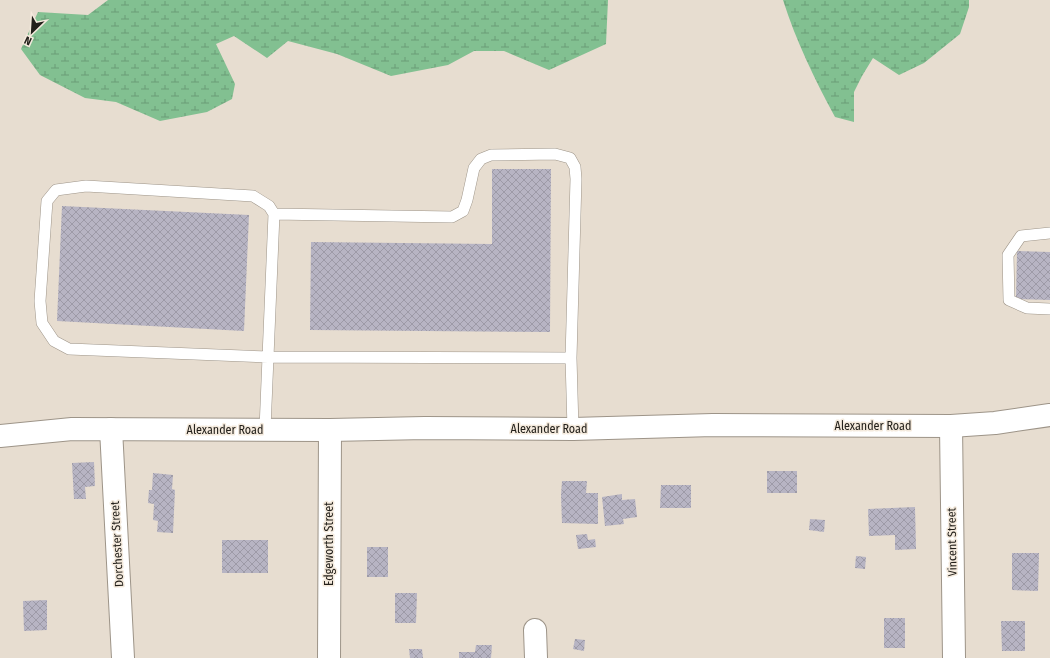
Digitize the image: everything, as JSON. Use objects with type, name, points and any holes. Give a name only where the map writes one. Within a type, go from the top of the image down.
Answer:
[{"type":"street","name":"Alexander Road","points":[[0,436],[72,429],[330,430],[425,428],[573,429],[713,426],[951,426],[996,423],[1050,415]]},
{"type":"street","name":"Vincent Street","points":[[951,426],[954,658]]},
{"type":"street","name":"Dorchester Street","points":[[110,429],[123,658]]},
{"type":"street","name":"Edgeworth Street","points":[[328,658],[330,430]]},
{"type":"street","points":[[535,630],[536,658]]},
{"type":"lane","points":[[274,214],[452,217],[463,211],[474,168],[481,159],[491,155],[555,154],[570,158],[575,167],[576,179],[570,358],[573,429]]},
{"type":"lane","points":[[265,429],[268,357],[274,214],[269,206],[252,196],[86,186],[56,190],[47,201],[40,301],[42,323],[54,341],[69,350],[268,357],[570,358]]},
{"type":"lane","points":[[1050,233],[1021,236],[1008,255],[1009,300],[1027,308],[1050,309]]},
{"type":"green space","points":[[108,0],[608,0],[606,44],[549,70],[504,51],[474,51],[448,65],[391,76],[337,54],[288,41],[267,58],[234,36],[216,44],[235,84],[232,99],[207,112],[160,121],[116,102],[85,98],[40,75],[21,49],[38,12],[88,15]]},
{"type":"green space","points":[[783,0],[969,0],[969,7],[960,34],[924,63],[899,75],[873,58],[854,92],[854,122],[835,117],[806,60]]},
{"type":"building","points":[[492,169],[551,169],[550,332],[310,330],[311,242],[492,244]]},
{"type":"building","points":[[62,206],[249,215],[244,331],[57,321]]},
{"type":"building","points":[[1017,251],[1050,252],[1050,300],[1016,299]]},
{"type":"building","points":[[94,462],[95,486],[85,487],[86,499],[74,499],[72,463]]},
{"type":"building","points":[[767,471],[797,471],[797,493],[767,493]]},
{"type":"building","points":[[153,473],[173,475],[172,489],[175,490],[173,533],[157,532],[158,521],[153,520],[154,504],[148,503],[149,490],[152,490]]},
{"type":"building","points":[[562,481],[587,481],[586,493],[598,493],[598,524],[562,523]]},
{"type":"building","points":[[661,485],[691,485],[691,508],[660,508]]},
{"type":"building","points":[[622,494],[622,500],[635,499],[637,517],[623,519],[624,524],[605,526],[602,497]]},
{"type":"building","points":[[915,507],[916,549],[895,550],[895,535],[869,536],[868,509]]},
{"type":"building","points":[[810,519],[825,520],[824,532],[809,530]]},
{"type":"building","points":[[587,534],[588,540],[595,539],[596,547],[578,549],[576,535]]},
{"type":"building","points":[[222,540],[268,540],[268,573],[222,573]]},
{"type":"building","points":[[367,547],[388,547],[388,577],[367,577]]},
{"type":"building","points":[[1012,553],[1039,553],[1038,591],[1012,590]]},
{"type":"building","points":[[856,556],[866,557],[865,569],[855,568]]},
{"type":"building","points":[[395,593],[417,593],[416,623],[395,623]]},
{"type":"building","points":[[47,600],[47,630],[24,631],[23,601]]},
{"type":"building","points":[[884,618],[905,618],[905,648],[884,648]]},
{"type":"building","points":[[1001,621],[1025,621],[1025,651],[1002,651]]},
{"type":"building","points":[[575,639],[585,640],[584,651],[573,649]]},
{"type":"building","points":[[476,645],[492,645],[491,658],[459,658],[459,652],[475,652]]},
{"type":"building","points":[[409,649],[422,649],[423,658],[410,658]]}]
